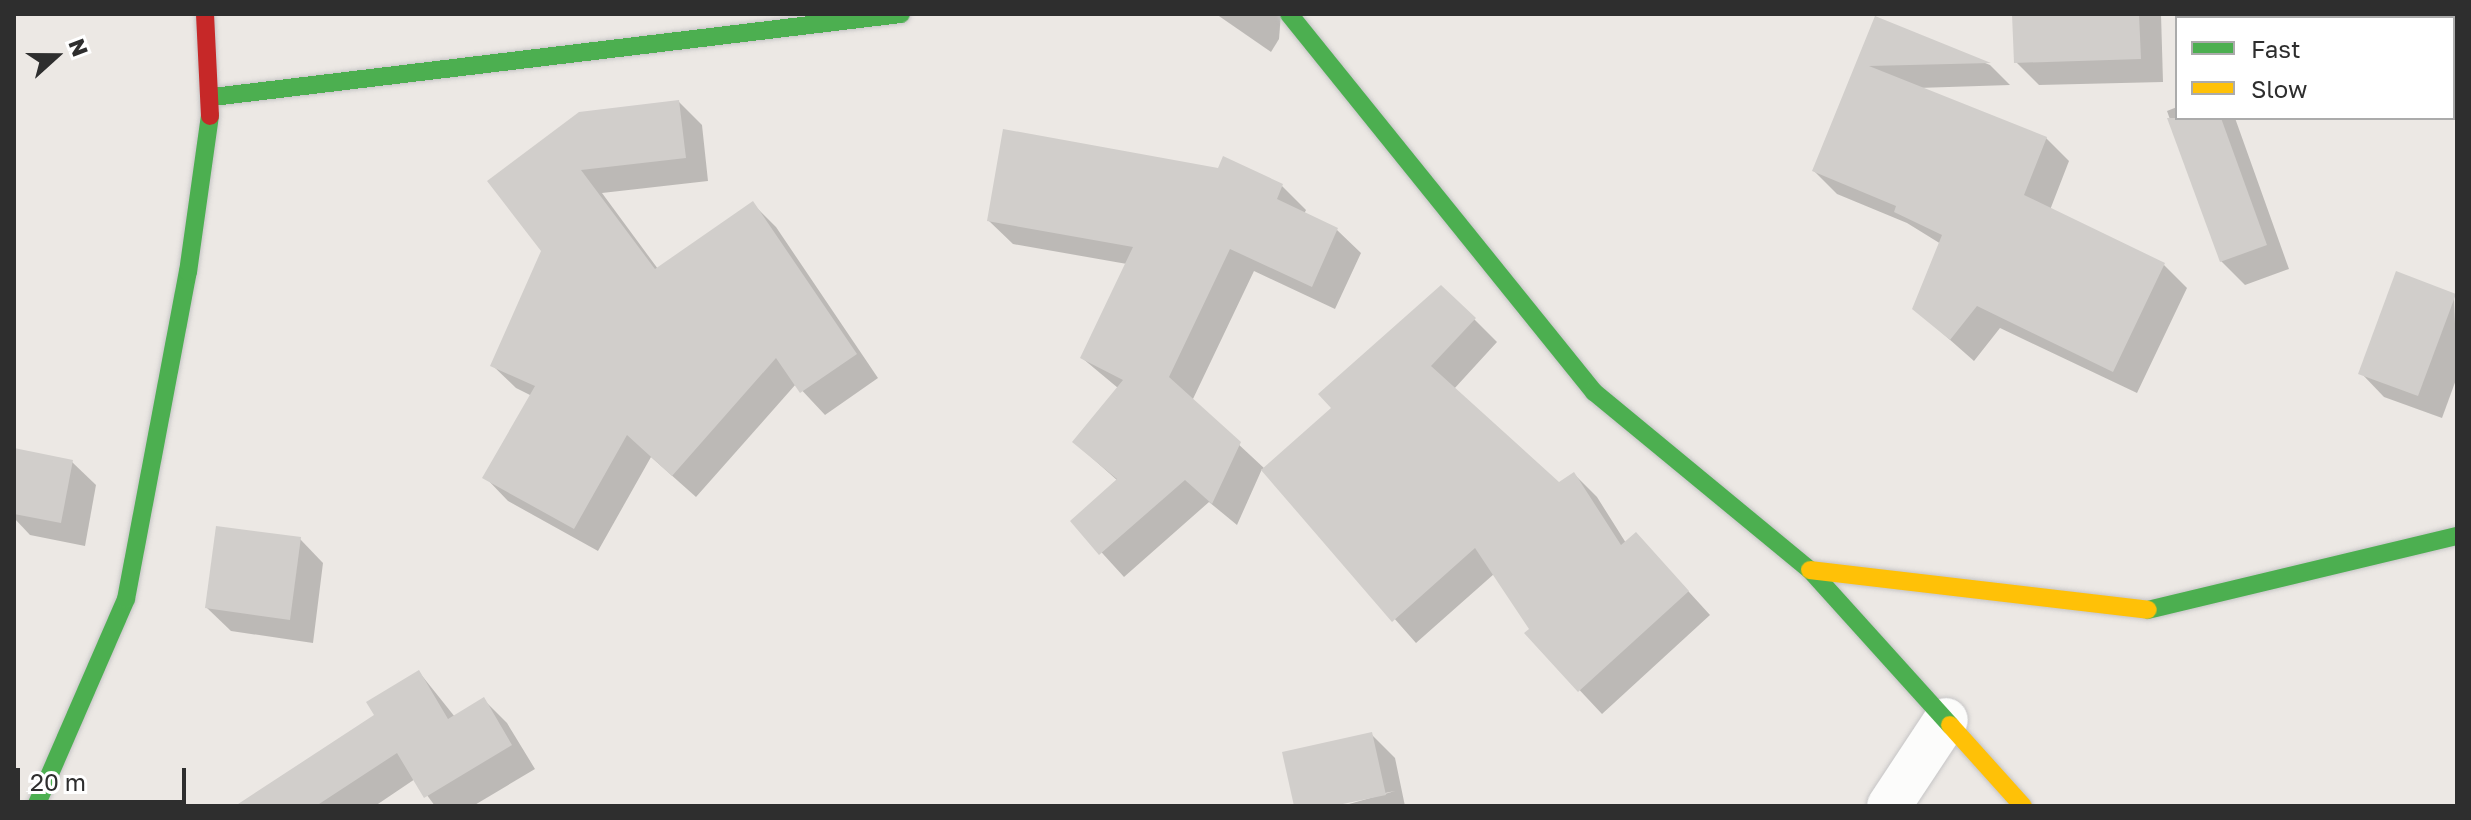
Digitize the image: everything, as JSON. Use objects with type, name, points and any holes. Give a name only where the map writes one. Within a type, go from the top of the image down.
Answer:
[{"type":"street","points":[[36,806],[126,599],[188,272],[213,97],[205,14]]},
{"type":"street","points":[[213,97],[901,14]]},
{"type":"street","points":[[1289,14],[1594,392],[1810,570],[2023,806]]},
{"type":"street","points":[[1810,570],[2142,611],[2457,536]]},
{"type":"street","points":[[1889,806],[1946,720]]},
{"type":"building","points":[[2012,14],[2139,14],[2141,59],[2014,63]]},
{"type":"building","points":[[1875,16],[1991,63],[1869,66],[2047,137],[2024,195],[2165,263],[2113,372],[1977,306],[1950,340],[1912,309],[1942,235],[1894,212],[1896,206],[1812,171]]},
{"type":"building","points":[[679,100],[686,158],[581,170],[655,269],[753,201],[857,354],[800,393],[776,358],[672,476],[627,435],[574,529],[482,478],[535,386],[490,366],[541,251],[487,181],[579,112]]},
{"type":"building","points":[[2167,118],[2222,120],[2267,245],[2220,262]]},
{"type":"building","points":[[1003,129],[1218,168],[1223,156],[1283,184],[1277,199],[1338,228],[1312,287],[1230,249],[1169,377],[1241,442],[1212,504],[1185,480],[1099,555],[1070,521],[1117,479],[1072,442],[1123,380],[1080,358],[1133,247],[987,221]]},
{"type":"building","points":[[2396,271],[2456,294],[2418,396],[2358,374]]},
{"type":"building","points":[[1441,285],[1476,318],[1431,366],[1559,482],[1574,472],[1621,545],[1636,532],[1689,591],[1578,692],[1524,633],[1529,629],[1475,548],[1392,622],[1261,470],[1331,408],[1318,394]]},
{"type":"building","points":[[14,448],[73,460],[61,523],[14,514]]},
{"type":"building","points":[[216,526],[301,537],[290,620],[205,608]]},
{"type":"building","points":[[419,670],[448,719],[484,697],[512,745],[424,798],[397,753],[316,806],[235,806],[374,715],[366,702]]},
{"type":"building","points":[[1372,732],[1386,795],[1333,806],[1294,806],[1282,752]]},
{"type":"traffic: fast","points":[[213,97],[901,14]]},
{"type":"traffic: fast","points":[[1289,14],[1594,392],[1810,570],[1950,725]]},
{"type":"traffic: fast","points":[[36,806],[126,599],[188,272],[210,116]]},
{"type":"traffic: fast","points":[[2148,610],[2457,536]]},
{"type":"traffic: slow","points":[[1810,570],[2148,610]]},
{"type":"traffic: slow","points":[[1950,725],[2023,806]]},
{"type":"traffic: jam","points":[[205,14],[210,116]]}]
